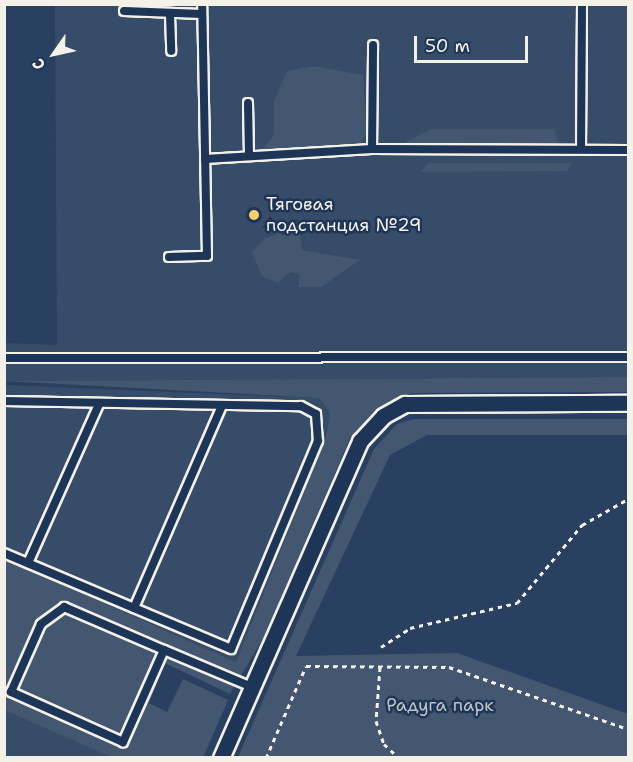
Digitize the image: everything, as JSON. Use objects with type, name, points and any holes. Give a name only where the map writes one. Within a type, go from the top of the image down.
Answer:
[{"type":"street","points":[[221,758],[360,441],[383,416],[405,404],[628,403]]},
{"type":"lane","points":[[169,257],[207,256],[202,4]]},
{"type":"lane","points":[[581,149],[582,4]]},
{"type":"lane","points":[[124,11],[170,15],[202,14]]},
{"type":"lane","points":[[170,15],[171,51]]},
{"type":"lane","points":[[372,149],[373,45]]},
{"type":"lane","points":[[248,103],[249,155]]},
{"type":"lane","points":[[205,159],[372,149],[628,150]]},
{"type":"lane","points":[[4,358],[628,357]]},
{"type":"lane","points":[[4,402],[301,406],[316,414],[318,441],[231,649],[4,553]]},
{"type":"lane","points":[[28,562],[99,404]]},
{"type":"lane","points":[[134,608],[222,406]]},
{"type":"lane","points":[[164,650],[123,742],[11,692],[41,624],[64,607],[252,687]]},
{"type":"path","points":[[381,647],[411,628],[517,603],[582,525],[628,499]]},
{"type":"path","points":[[266,758],[306,666],[449,667],[628,729]]},
{"type":"path","points":[[380,667],[376,721],[384,744],[399,758]]},
{"type":"shaded area","points":[[55,5],[628,5],[628,377],[5,381],[4,343],[57,345]]},
{"type":"shaded area","points":[[5,385],[319,398],[330,413],[326,437],[236,662],[5,559]]},
{"type":"shaded area","points":[[5,702],[130,757],[5,757]]},
{"type":"green space","points":[[313,66],[363,75],[366,133],[358,147],[263,149],[274,135],[274,101],[287,71]]},
{"type":"green space","points":[[431,129],[554,129],[558,143],[404,143]]},
{"type":"green space","points":[[428,163],[572,163],[567,171],[421,172]]},
{"type":"green space","points":[[282,220],[299,225],[302,250],[360,260],[321,287],[299,287],[299,274],[290,272],[278,283],[262,276],[252,252],[265,238],[276,235]]},
{"type":"green space","points":[[628,377],[628,392],[412,393],[375,410],[350,438],[264,637],[230,694],[165,663],[149,703],[167,712],[183,679],[228,700],[203,758],[111,757],[5,710],[5,559],[236,662],[326,437],[330,413],[319,398],[5,381]]},
{"type":"green space","name":"Радуга парк","points":[[414,419],[628,419],[628,435],[427,435],[390,455],[296,656],[457,653],[628,714],[628,757],[238,757],[374,449],[397,424]]},
{"type":"place","name":"Тяговая подстанция №29","points":[[254,215]]}]
